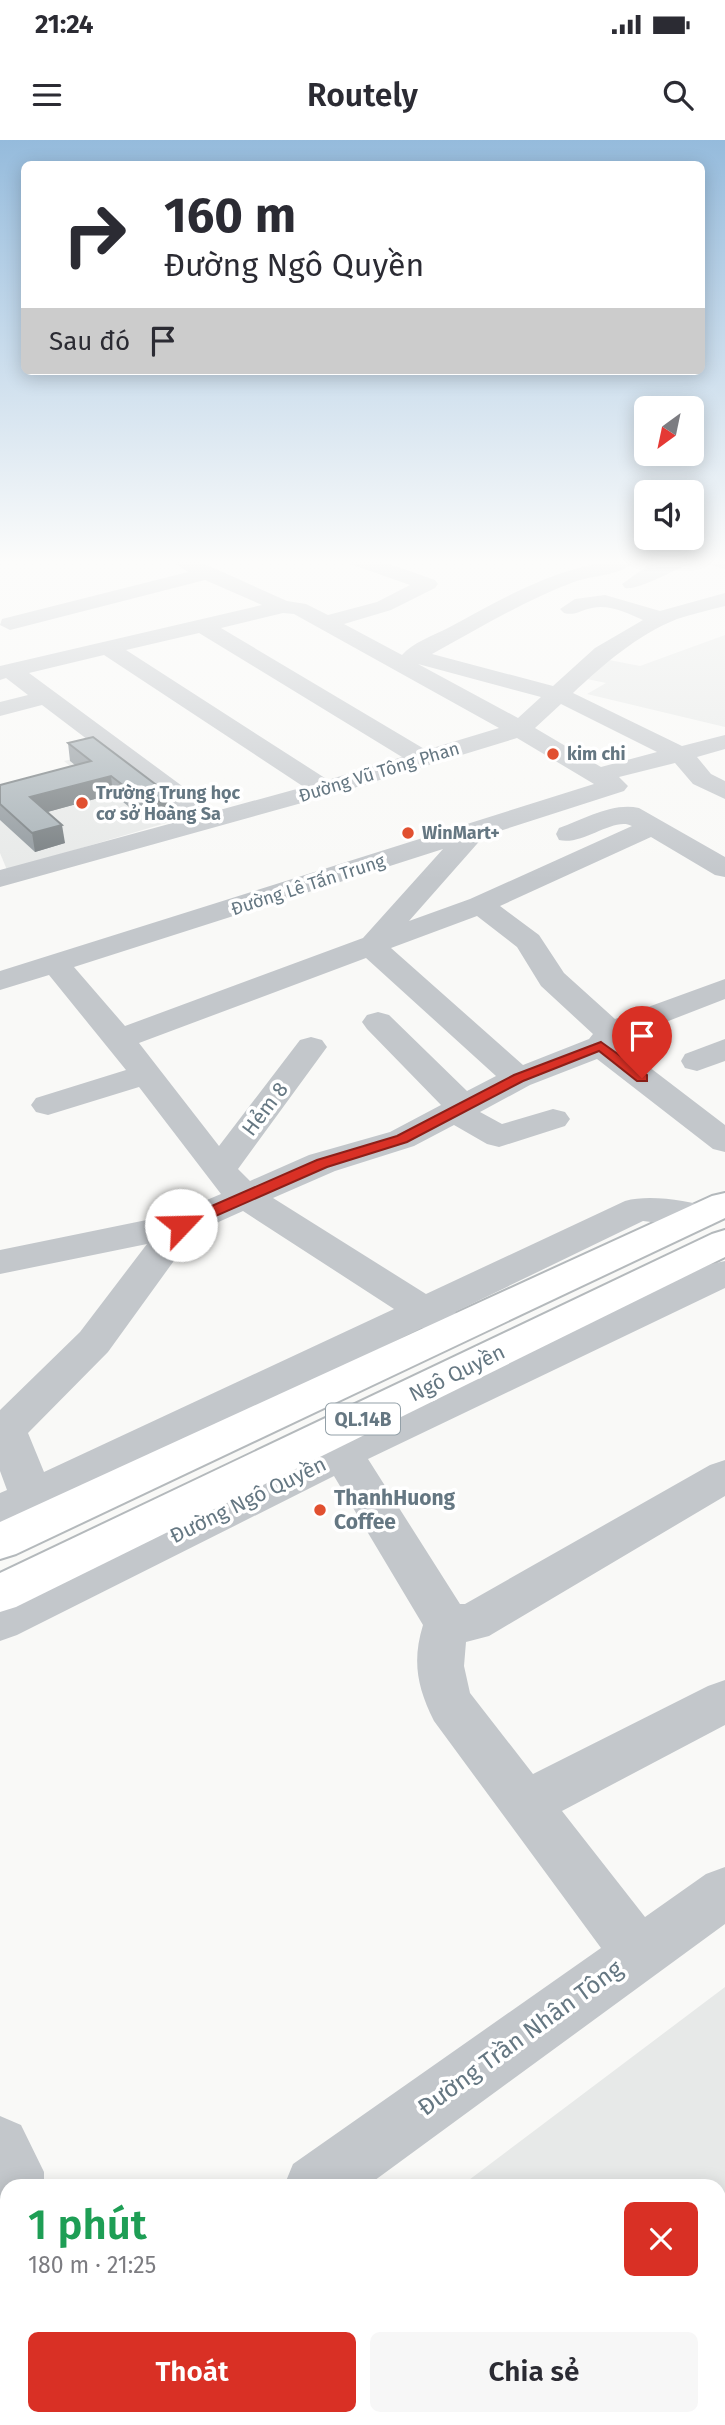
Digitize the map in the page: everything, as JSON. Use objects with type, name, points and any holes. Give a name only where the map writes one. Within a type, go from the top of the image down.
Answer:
[{"type":"highway","name":"Ngô Quyền","points":[[0,1542],[440,1321],[717,1221]]},
{"type":"highway","name":"Ngô Quyền","points":[[0,1594],[717,1221]]},
{"type":"street","points":[[5,672],[28,667]]},
{"type":"street","points":[[137,667],[325,789]]},
{"type":"street","points":[[270,667],[423,759]]},
{"type":"street","points":[[408,667],[606,781]]},
{"type":"street","points":[[452,667],[560,695],[687,761],[702,779],[725,791]]},
{"type":"street","name":"Đường Vũ Tông Phan","points":[[0,879],[325,789],[520,729],[589,667]]},
{"type":"street","points":[[5,672],[47,697],[210,819]]},
{"type":"street","points":[[0,709],[47,697]]},
{"type":"street","points":[[687,761],[725,742]]},
{"type":"street","points":[[687,761],[725,761]]},
{"type":"street","name":"Đường Lê Tấn Trung","points":[[0,981],[474,832],[606,781],[687,761]]},
{"type":"street","points":[[569,834],[617,816],[645,814],[725,869]]},
{"type":"street","points":[[120,1040],[480,905],[645,814]]},
{"type":"street","points":[[371,946],[474,832]]},
{"type":"street","points":[[480,905],[528,941],[552,979],[606,1039],[725,1142]]},
{"type":"street","points":[[371,946],[519,1078]]},
{"type":"street","points":[[56,965],[120,1040],[219,1170],[244,1196],[440,1321]]},
{"type":"street","points":[[0,1262],[181,1225],[322,1163],[402,1139],[519,1078],[725,988]]},
{"type":"street","points":[[378,1023],[458,1109],[499,1137],[553,1119]]},
{"type":"street","name":"Hẻm 8","points":[[219,1170],[304,1056]]},
{"type":"street","points":[[48,1105],[144,1074]]},
{"type":"street","points":[[181,1225],[94,1342],[6,1430],[16,1505],[440,1321]]},
{"type":"street","name":"Đường Ngô Quyền","points":[[0,1622],[342,1453],[725,1273]]},
{"type":"street","points":[[342,1453],[447,1624],[439,1656],[442,1688],[451,1706],[639,1953]]},
{"type":"street","points":[[447,1624],[472,1623],[725,1476]]},
{"type":"street","points":[[525,1804],[725,1701]]},
{"type":"street","name":"Đường Trần Nhân Tông","points":[[325,2179],[725,1892]]},
{"type":"street","points":[[0,2146],[13,2172],[13,2179]]},
{"type":"shaded area","points":[[598,667],[725,667],[725,727],[587,694],[606,683],[587,679]]},
{"type":"shaded area","name":"Trường Trung học cơ sở Hoàng Sa","points":[[101,752],[183,818],[7,870],[0,853],[0,787],[71,767],[64,761]]},
{"type":"shaded area","points":[[725,1987],[725,2179],[470,2179]]},
{"type":"building","points":[[93,737],[171,796],[146,803],[111,776],[30,797],[62,825],[32,833],[0,804],[0,785],[91,761],[68,743]]},
{"type":"place","name":"kim chi","points":[[553,754]]},
{"type":"place","name":"Trường Trung học cơ sở Hoàng Sa","points":[[82,803]]},
{"type":"place","name":"WinMart+","points":[[408,833]]},
{"type":"place","name":"ThanhHuong Coffee","points":[[320,1510]]},
{"type":"route","points":[[181,1225],[322,1163],[402,1139],[519,1078],[601,1046],[642,1078]]}]
